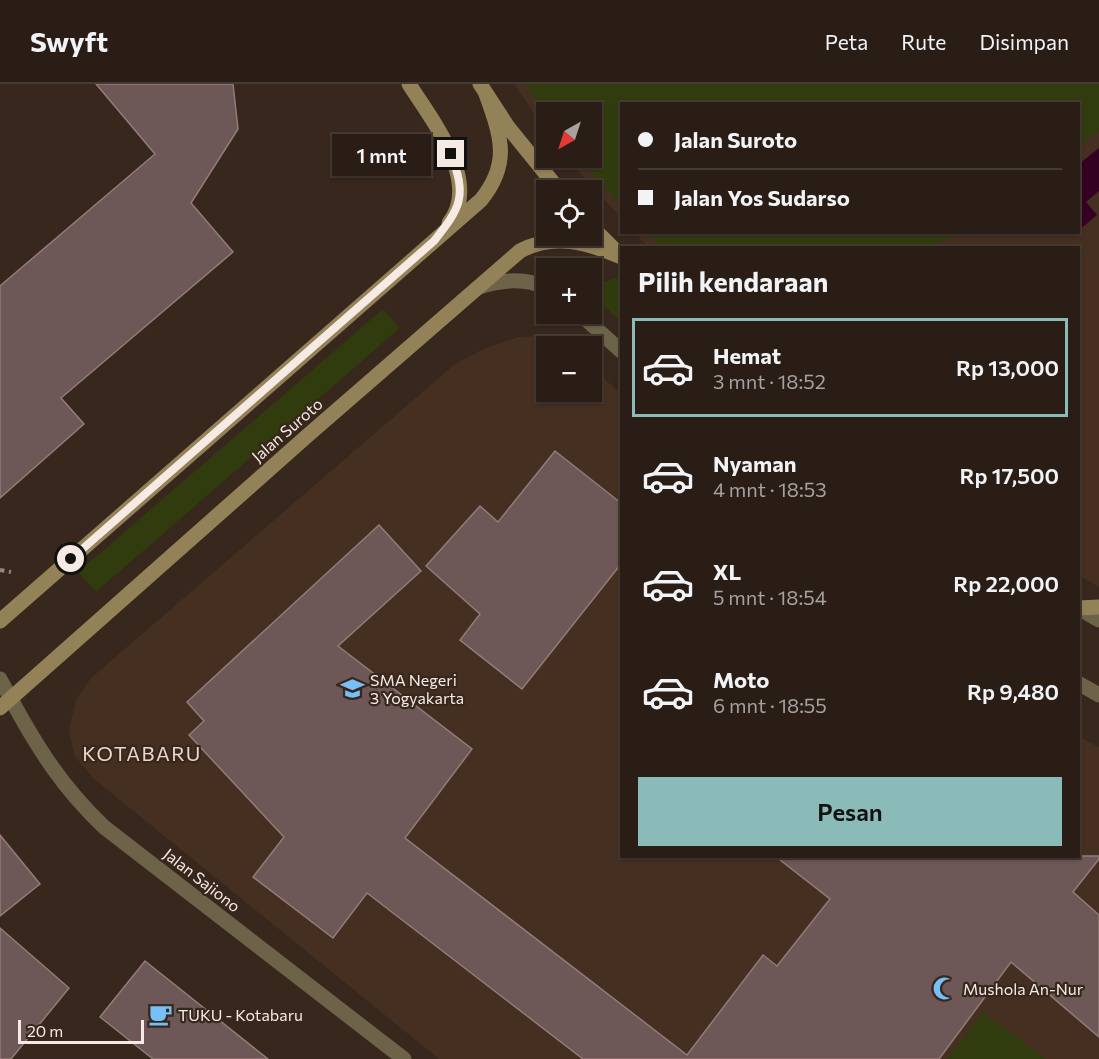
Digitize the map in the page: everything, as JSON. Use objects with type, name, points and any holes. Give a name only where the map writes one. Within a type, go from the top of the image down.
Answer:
[{"type":"main road","points":[[409,84],[445,140],[459,182],[459,207],[454,217],[434,241]]},
{"type":"main road","points":[[0,621],[481,200],[496,179],[500,166],[499,133],[483,89]]},
{"type":"main road","points":[[483,89],[531,157],[551,180]]},
{"type":"main road","points":[[602,237],[620,255]]},
{"type":"main road","name":"Jalan Suroto","points":[[5,704],[520,251],[532,244],[548,241],[578,242],[620,256]]},
{"type":"main road","points":[[1080,609],[1099,607]]},
{"type":"street","points":[[477,287],[498,281],[519,280],[536,285]]},
{"type":"street","points":[[591,324],[620,350]]},
{"type":"street","points":[[1080,610],[1099,620]]},
{"type":"street","name":"Jalan Sajiono","points":[[0,680],[5,704],[78,803],[104,827],[404,1059]]},
{"type":"street","points":[[1080,685],[1099,695]]},
{"type":"path","points":[[0,570],[11,573],[18,568]]},
{"type":"shaded area","points":[[514,84],[1099,84],[1099,587],[1080,577],[1080,246],[647,246],[636,234],[1080,234],[1080,102],[620,102],[620,217],[602,197],[602,180],[587,180],[576,168],[602,168],[602,102],[536,102],[536,116]]},
{"type":"shaded area","points":[[1099,148],[1099,191],[1086,202],[1097,215],[1080,229],[1080,163]]},
{"type":"shaded area","name":"SMA Negeri 3 Yogyakarta","points":[[536,336],[536,402],[602,402],[602,377],[620,393],[620,858],[1080,858],[1080,738],[1099,747],[1099,1059],[439,1059],[94,779],[74,755],[69,729],[76,700],[91,678],[455,364],[486,348],[518,337]]},
{"type":"green space","points":[[525,84],[1099,84],[1099,130],[1080,146],[1080,102],[620,102],[620,204],[602,184],[602,180],[598,180],[587,168],[602,168],[602,102],[537,102]]},
{"type":"green space","points":[[649,234],[961,234],[931,246],[661,246]]},
{"type":"green space","points":[[616,278],[620,281],[620,321],[602,304],[602,283]]},
{"type":"green space","points":[[383,309],[400,328],[96,592],[78,572]]},
{"type":"green space","points":[[983,1012],[1045,1059],[947,1059]]},
{"type":"building","points":[[96,84],[233,84],[238,129],[191,203],[233,252],[61,398],[84,424],[0,498],[0,286],[155,154]]},
{"type":"building","points":[[555,451],[620,502],[620,565],[522,689],[460,640],[480,614],[426,566],[480,506],[498,522]]},
{"type":"building","points":[[379,525],[421,571],[338,646],[472,749],[405,838],[687,1055],[763,955],[777,966],[830,899],[778,858],[1080,858],[1080,856],[1099,856],[1073,892],[1099,915],[1099,1037],[1011,962],[939,1059],[583,1059],[367,893],[333,938],[253,877],[284,837],[189,735],[204,721],[187,702]]},
{"type":"building","points":[[0,835],[40,884],[0,916]]},
{"type":"building","points":[[0,928],[69,988],[11,1059],[0,1059]]},
{"type":"building","points":[[145,961],[268,1059],[153,1059],[100,1017]]},
{"type":"place","name":"SMA Negeri 3 Yogyakarta","points":[[352,689]]},
{"type":"place","name":"Mushola An-Nur","points":[[945,989]]},
{"type":"place","name":"TUKU - Kotabaru","points":[[160,1015]]},
{"type":"district","name":"KOTABARU","points":[[142,754]]},
{"type":"route","points":[[71,559],[434,241],[454,217],[459,207],[459,182],[451,154]]}]
